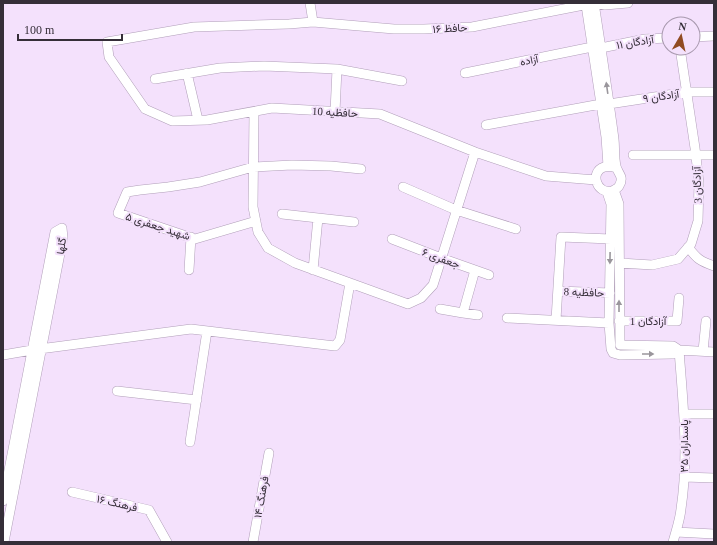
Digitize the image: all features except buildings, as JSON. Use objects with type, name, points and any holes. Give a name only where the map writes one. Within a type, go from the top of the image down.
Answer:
[{"type":"street","points":[[310,3],[312,22]]},
{"type":"street","name":"حافظ ۱۶","points":[[107,42],[194,27],[312,22],[394,29],[472,27],[591,4],[605,5],[628,3]]},
{"type":"street","points":[[591,4],[605,104],[614,140],[612,167]]},
{"type":"street","points":[[701,36],[714,36]]},
{"type":"street","name":"آزادگان ۱۱","points":[[597,48],[661,39]]},
{"type":"street","name":"حافظیه 10","points":[[107,42],[109,56],[145,109],[172,121],[208,120],[272,108],[380,114],[475,152],[546,176],[596,180]]},
{"type":"street","name":"آزاده","points":[[466,73],[597,48]]},
{"type":"street","name":"آزادگان 3","points":[[620,263],[652,265],[678,259],[691,244],[698,221],[699,183],[681,56]]},
{"type":"street","points":[[155,79],[220,68],[264,66],[337,69],[402,82]]},
{"type":"street","points":[[335,112],[337,69]]},
{"type":"street","points":[[188,73],[198,120]]},
{"type":"street","name":"آزادگان ۹","points":[[486,125],[605,104],[687,92],[714,92]]},
{"type":"street","points":[[254,112],[253,207],[258,232],[268,248],[295,263],[408,304],[421,298],[433,285],[475,152]]},
{"type":"street","points":[[633,155],[714,155]]},
{"type":"street","points":[[254,167],[292,165],[331,166],[361,169]]},
{"type":"street","name":"شهید جعفری ۵","points":[[254,167],[200,182],[127,192],[118,213],[195,239],[256,221]]},
{"type":"street","points":[[612,167],[620,173],[621,180],[619,186],[611,191],[602,190],[598,186],[596,180],[597,173],[601,168],[612,167]]},
{"type":"street","points":[[403,187],[456,210],[516,229]]},
{"type":"street","points":[[611,191],[609,324],[611,349],[614,353],[620,354],[672,354],[679,350]]},
{"type":"street","points":[[611,191],[619,204],[620,345],[673,346],[679,350],[714,352]]},
{"type":"street","points":[[282,214],[354,222]]},
{"type":"street","points":[[314,270],[318,218]]},
{"type":"street","name":"گلها","points":[[3,501],[54,232],[62,228],[63,238],[4,542]]},
{"type":"street","points":[[189,270],[192,237]]},
{"type":"street","points":[[556,320],[561,237],[611,238]]},
{"type":"street","name":"جعفری ۶","points":[[392,239],[489,275]]},
{"type":"street","points":[[688,247],[695,256],[703,262],[714,266]]},
{"type":"street","points":[[463,313],[475,270]]},
{"type":"street","points":[[3,355],[191,329],[335,346],[340,340],[350,283]]},
{"type":"street","name":"حافظیه 8","points":[[558,292],[610,293]]},
{"type":"street","name":"آزادگان 1","points":[[620,321],[677,321],[679,298]]},
{"type":"street","points":[[440,309],[478,314]]},
{"type":"street","points":[[507,318],[609,324]]},
{"type":"street","points":[[703,351],[706,321]]},
{"type":"street","points":[[190,442],[207,331]]},
{"type":"street","name":"پاسداران ۳۵","points":[[673,542],[681,511],[684,477],[684,414],[679,350]]},
{"type":"street","points":[[117,390],[197,400]]},
{"type":"street","points":[[684,414],[714,414]]},
{"type":"street","name":"فرهنگ ۱۴","points":[[253,542],[269,453]]},
{"type":"street","points":[[684,477],[714,478]]},
{"type":"street","name":"فرهنگ ۱۶","points":[[72,492],[149,510],[167,542]]},
{"type":"street","points":[[676,532],[714,534]]}]
